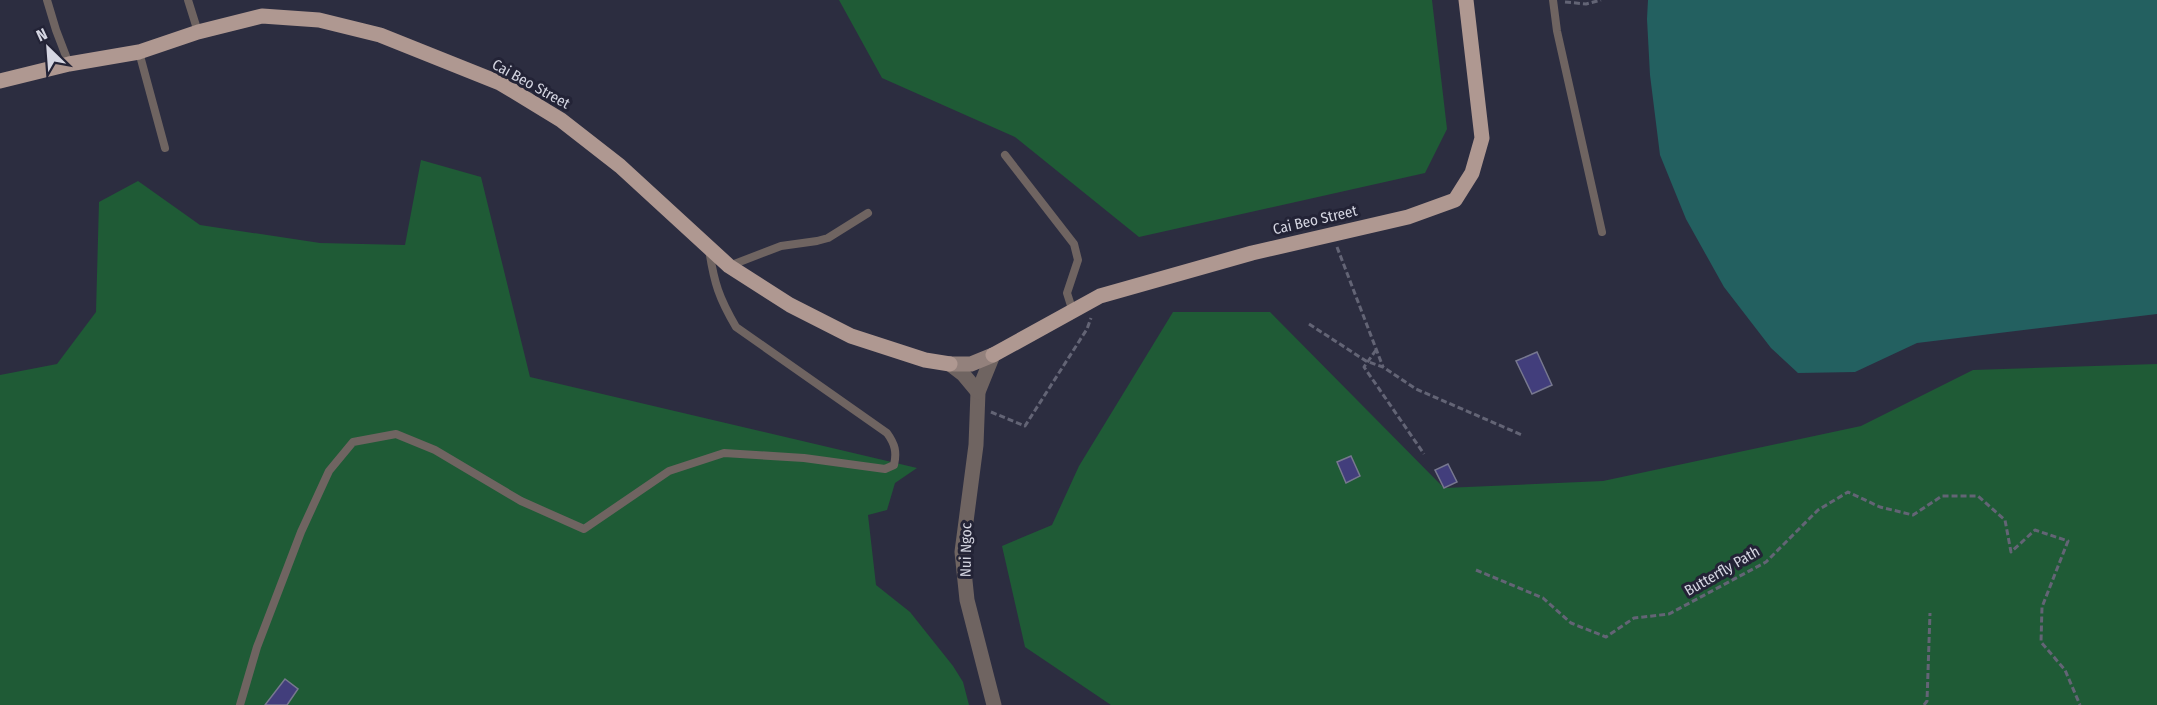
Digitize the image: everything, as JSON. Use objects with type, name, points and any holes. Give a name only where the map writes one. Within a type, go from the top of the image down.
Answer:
[{"type":"main road","name":"Cai Beo Street","points":[[0,81],[69,64],[139,52],[198,32],[262,16],[319,20],[380,35],[500,83],[561,120],[620,166],[729,266],[790,305],[851,336],[925,360],[950,364],[971,364],[993,356],[1100,296],[1252,253],[1408,217],[1455,200],[1472,173],[1482,138],[1466,0]]},
{"type":"street","points":[[977,400],[993,356]]},
{"type":"street","points":[[950,364],[963,374],[977,400]]},
{"type":"street","name":"Nui Ngoc","points":[[977,400],[976,445],[963,552],[967,600],[994,705]]},
{"type":"lane","points":[[47,0],[69,64]]},
{"type":"lane","points":[[188,0],[198,32]]},
{"type":"lane","points":[[1553,0],[1557,31],[1602,232]]},
{"type":"lane","points":[[139,52],[165,148]]},
{"type":"lane","points":[[1005,155],[1074,244],[1078,260],[1067,293],[1073,312]]},
{"type":"lane","points":[[729,266],[781,246],[828,238],[868,213]]},
{"type":"lane","points":[[240,705],[257,647],[301,532],[329,471],[353,442],[396,434],[435,450],[521,501],[584,529],[669,471],[724,453],[804,458],[885,469],[894,465],[895,446],[887,433],[736,327],[720,301],[713,279],[710,249]]},
{"type":"path","points":[[1560,0],[1586,4],[1601,0]]},
{"type":"path","points":[[1332,234],[1383,367]]},
{"type":"path","points":[[977,400],[1025,426],[1087,329],[1100,296]]},
{"type":"path","points":[[1309,324],[1366,362],[1383,367],[1416,389],[1522,435]]},
{"type":"path","points":[[1376,350],[1364,367],[1424,454]]},
{"type":"path","name":"Butterfly Path","points":[[1476,570],[1543,598],[1571,623],[1606,637],[1634,618],[1669,614],[1766,562],[1818,510],[1848,492],[1880,507],[1913,516],[1941,496],[1978,496],[2005,519],[2011,552],[2035,530],[2068,541],[2042,607],[2041,642],[2065,670],[2080,705]]},
{"type":"path","points":[[1924,705],[1927,701],[1930,613]]},
{"type":"shaded area","points":[[839,0],[1432,0],[1447,129],[1425,173],[1139,237],[1015,137],[882,78]]},
{"type":"shaded area","points":[[1648,0],[2157,0],[2157,314],[1917,343],[1855,372],[1798,373],[1771,348],[1724,287],[1686,219],[1660,155],[1650,75]]},
{"type":"shaded area","points":[[421,160],[481,177],[530,377],[917,468],[895,483],[887,510],[868,515],[876,585],[910,612],[953,666],[963,682],[969,705],[0,705],[0,375],[57,364],[96,312],[99,202],[138,181],[200,225],[320,243],[405,245]]},
{"type":"shaded area","points":[[1173,312],[1270,312],[1444,488],[1603,481],[1861,426],[1973,370],[2157,364],[2157,705],[1111,705],[1025,647],[1002,546],[1052,525],[1079,466]]},
{"type":"building","points":[[1537,352],[1552,385],[1532,394],[1516,361]]},
{"type":"building","points":[[1351,456],[1360,476],[1346,483],[1337,462]]},
{"type":"building","points":[[1448,464],[1457,482],[1444,488],[1435,470]]},
{"type":"building","points":[[285,679],[298,689],[287,705],[265,705]]}]
